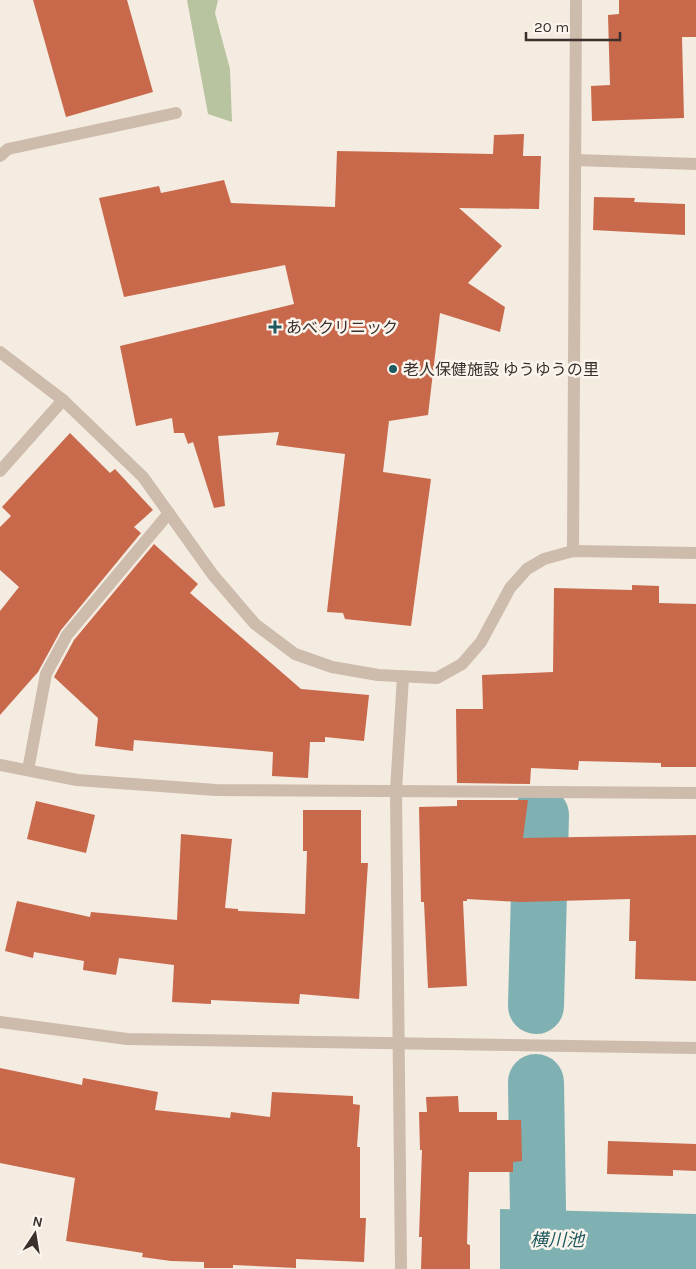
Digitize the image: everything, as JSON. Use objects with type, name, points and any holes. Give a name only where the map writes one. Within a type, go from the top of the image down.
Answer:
[{"type":"street","points":[[573,551],[576,0]]},
{"type":"street","points":[[0,156],[8,149],[176,114]]},
{"type":"street","points":[[575,160],[696,164]]},
{"type":"street","points":[[0,352],[64,400],[142,477],[213,575],[255,624],[295,654],[332,667],[403,677],[437,678],[462,664],[481,642],[510,588],[528,569],[544,559],[573,551],[696,553]]},
{"type":"street","points":[[0,472],[64,400]]},
{"type":"street","points":[[28,770],[46,674],[54,658],[67,636],[169,513]]},
{"type":"street","points":[[401,1269],[396,790],[403,677]]},
{"type":"street","points":[[0,764],[77,780],[216,790],[696,793]]},
{"type":"street","points":[[0,1022],[127,1039],[696,1048]]},
{"type":"green space","points":[[187,0],[218,0],[215,13],[230,69],[232,122],[208,114]]},
{"type":"water","name":"横川池","points":[[500,1209],[696,1214],[696,1269],[500,1269]]},
{"type":"building","points":[[33,0],[127,0],[153,92],[66,117]]},
{"type":"building","points":[[619,0],[696,0],[696,37],[682,37],[684,118],[592,121],[591,86],[610,85],[608,15],[619,14]]},
{"type":"building","points":[[524,134],[523,156],[541,156],[539,209],[459,208],[502,246],[468,283],[505,307],[500,332],[440,313],[428,415],[389,421],[383,472],[431,479],[411,626],[345,619],[343,613],[327,612],[345,454],[276,445],[279,432],[218,436],[225,506],[214,508],[193,442],[188,444],[184,433],[174,433],[172,418],[136,426],[120,346],[294,304],[285,265],[124,297],[99,198],[159,186],[161,193],[224,180],[231,203],[335,207],[337,151],[493,154],[494,135]]},
{"type":"building","points":[[594,197],[635,198],[634,202],[685,204],[685,235],[593,230]]},
{"type":"building","points":[[70,433],[110,473],[115,469],[153,510],[134,527],[141,533],[61,630],[38,672],[0,715],[0,611],[19,587],[0,570],[0,527],[11,516],[2,507]]},
{"type":"building","points":[[154,544],[198,584],[190,593],[301,689],[369,695],[364,741],[325,737],[325,742],[310,742],[308,778],[272,776],[273,752],[134,740],[133,751],[95,746],[98,718],[54,677],[74,640]]},
{"type":"building","points":[[632,585],[659,586],[659,603],[696,604],[696,767],[661,767],[661,763],[579,761],[578,770],[531,768],[530,784],[457,783],[456,709],[483,709],[482,675],[553,672],[554,588],[632,590]]},
{"type":"building","points":[[457,800],[528,800],[523,838],[696,835],[696,981],[635,979],[636,941],[629,941],[630,899],[521,902],[467,899],[467,901],[463,901],[467,986],[428,988],[424,902],[421,902],[419,807],[457,806]]},
{"type":"building","points":[[36,801],[95,815],[86,853],[27,839]]},
{"type":"building","points":[[303,810],[361,810],[361,863],[368,863],[359,999],[300,994],[299,1004],[211,1000],[211,1004],[172,1002],[174,965],[119,958],[116,975],[83,970],[84,961],[34,952],[33,958],[5,951],[17,901],[90,917],[91,912],[177,920],[181,834],[232,839],[225,908],[238,909],[238,911],[305,914],[307,851],[303,851]]},
{"type":"building","points":[[0,1068],[82,1085],[83,1078],[158,1092],[155,1110],[230,1118],[231,1112],[270,1117],[272,1092],[353,1096],[353,1104],[360,1105],[357,1147],[360,1147],[360,1218],[366,1218],[364,1262],[296,1259],[296,1268],[233,1265],[233,1268],[204,1268],[204,1262],[171,1261],[142,1257],[143,1253],[66,1241],[75,1178],[0,1163]]},
{"type":"building","points":[[458,1096],[459,1112],[497,1112],[497,1120],[521,1120],[522,1161],[513,1162],[513,1172],[469,1172],[467,1244],[470,1245],[470,1269],[421,1269],[422,1237],[419,1237],[422,1150],[420,1150],[419,1112],[427,1112],[426,1097]]},
{"type":"building","points":[[608,1141],[696,1144],[696,1171],[673,1170],[673,1176],[607,1174]]},
{"type":"waterway","points":[[536,1006],[541,815]]},
{"type":"waterway","points":[[536,1082],[538,1210]]},
{"type":"place","name":"あべクリニック","points":[[275,327]]},
{"type":"place","name":"老人保健施設 ゆうゆうの里","points":[[393,369]]}]
